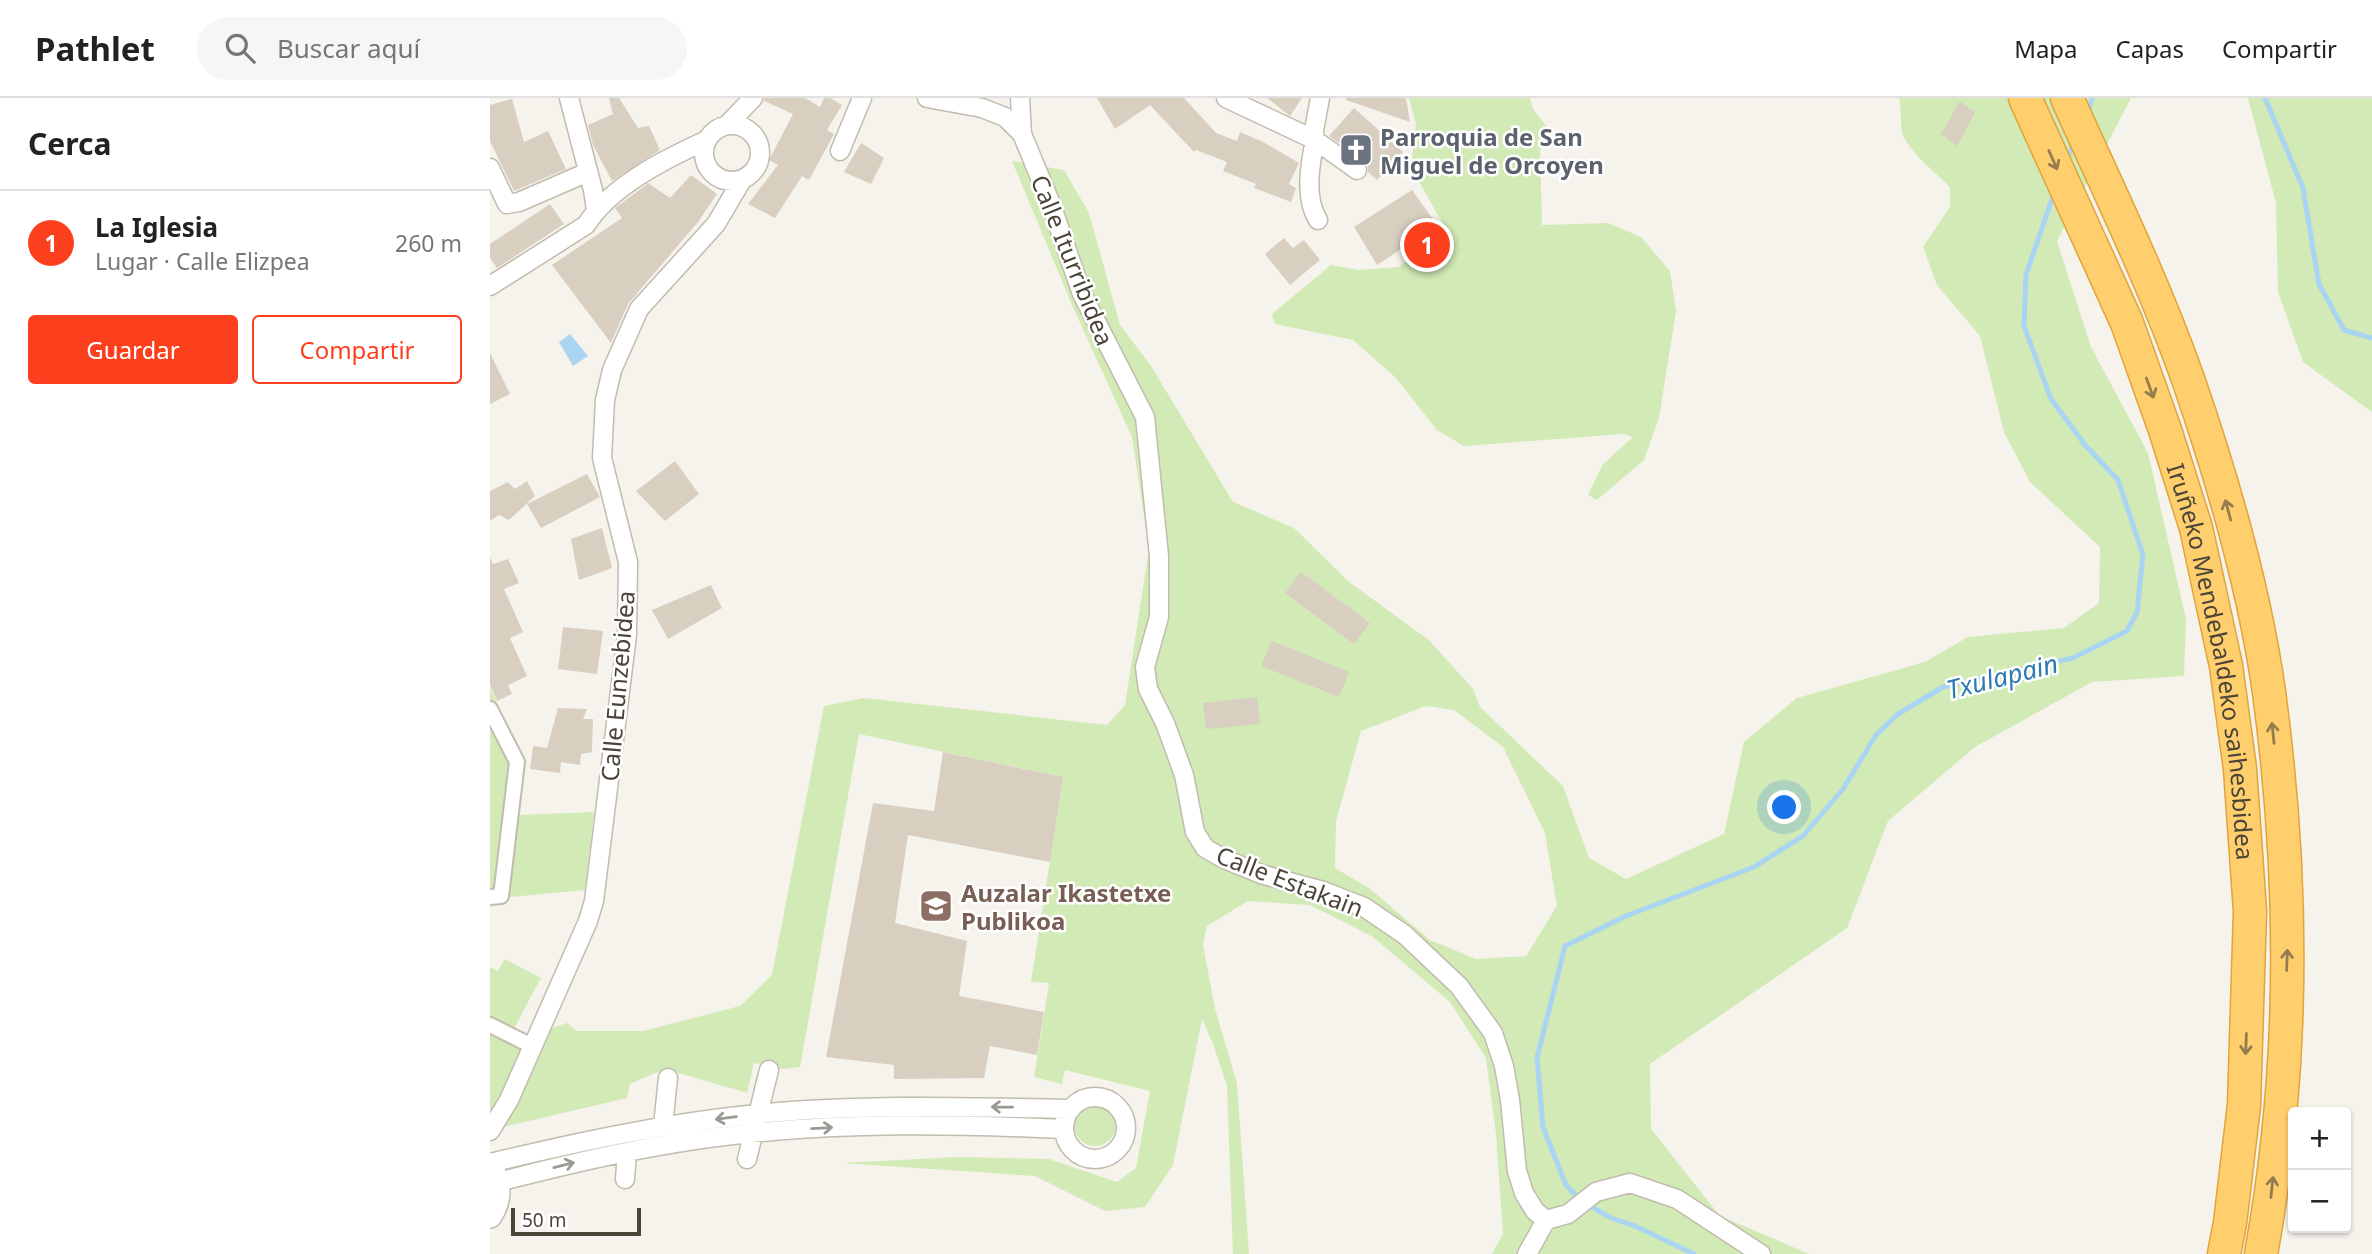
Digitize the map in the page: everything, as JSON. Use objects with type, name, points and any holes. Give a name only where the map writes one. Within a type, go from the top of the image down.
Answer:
[{"type":"highway","name":"Iruñeko Mendebaldeko saihesbidea","points":[[2025,98],[2127,323],[2165,430],[2196,528],[2226,666],[2240,769],[2250,911],[2244,1105],[2224,1254]]},
{"type":"highway","name":"Iruñeko Mendebaldeko saihesbidea","points":[[2067,98],[2137,252],[2188,377],[2248,581],[2269,691],[2282,817],[2288,942],[2284,1076],[2269,1210],[2261,1254]]},
{"type":"street","points":[[569,98],[596,210]]},
{"type":"street","points":[[727,125],[753,98]]},
{"type":"street","points":[[840,151],[862,98]]},
{"type":"street","points":[[927,98],[982,108],[1005,117],[1022,134]]},
{"type":"street","name":"Calle Iturribidea","points":[[1020,98],[1022,134],[1051,204],[1082,294],[1145,417]]},
{"type":"street","points":[[1226,98],[1315,140],[1357,170]]},
{"type":"street","points":[[1318,220],[1312,211],[1311,159],[1320,98]]},
{"type":"street","points":[[490,286],[586,225],[596,210],[611,196],[675,154],[707,140],[718,128],[738,125],[756,137],[760,146],[758,164],[750,175],[742,180],[722,180],[710,171],[704,156],[707,140]]},
{"type":"street","points":[[490,168],[507,204],[519,202],[588,173]]},
{"type":"street","name":"Calle Eunzebidea","points":[[490,1131],[509,1100],[594,901],[627,635],[628,562],[601,458],[605,400],[612,370],[639,309],[716,224],[742,180]]},
{"type":"street","name":"Calle Estakain","points":[[1145,417],[1159,555],[1159,617],[1145,667],[1148,689],[1165,723],[1184,775],[1195,832],[1205,848],[1224,859],[1261,874],[1323,891],[1364,907],[1405,935],[1459,986],[1493,1033],[1504,1066],[1510,1100],[1517,1171],[1524,1194],[1535,1211],[1546,1220]]},
{"type":"street","points":[[490,709],[517,762],[501,896],[490,897]]},
{"type":"street","points":[[490,1025],[532,1046]]},
{"type":"street","points":[[747,1159],[769,1070]]},
{"type":"street","points":[[663,1126],[668,1078]]},
{"type":"street","points":[[1092,1097],[1111,1101],[1119,1107],[1127,1127],[1125,1138],[1112,1155],[1102,1159],[1081,1156],[1072,1149],[1066,1140],[1064,1129],[1070,1109],[1076,1103],[1092,1097]]},
{"type":"street","points":[[493,1170],[579,1142],[663,1126],[758,1114],[927,1106],[1070,1109]]},
{"type":"street","points":[[493,1170],[754,1132],[890,1124],[1064,1129]]},
{"type":"street","points":[[625,1179],[626,1152]]},
{"type":"street","points":[[490,1216],[499,1195],[493,1170]]},
{"type":"street","points":[[1527,1254],[1546,1220],[1569,1214],[1596,1192],[1630,1183],[1677,1199],[1761,1254]]},
{"type":"green space","points":[[1409,98],[1530,98],[1533,109],[1552,133],[1540,150],[1542,225],[1608,223],[1641,237],[1670,271],[1676,311],[1659,418],[1644,460],[1597,500],[1588,495],[1603,464],[1633,437],[1624,434],[1464,446],[1437,430],[1395,377],[1353,340],[1275,324],[1272,314],[1331,265],[1358,270],[1398,267],[1448,233],[1417,178],[1412,157],[1416,124]]},
{"type":"green space","points":[[1899,98],[2131,98],[2057,241],[2091,347],[2148,453],[2186,619],[2184,676],[2092,682],[1975,747],[1888,821],[1847,928],[1650,1064],[1651,1129],[1720,1216],[1809,1254],[1492,1254],[1503,1234],[1496,1134],[1486,1058],[1450,1002],[1373,937],[1310,905],[1248,901],[1207,926],[1203,945],[1215,1009],[1237,1083],[1249,1254],[1233,1254],[1227,1086],[1202,1019],[1173,1165],[1145,1207],[1105,1211],[1035,1176],[842,1163],[958,1157],[1049,1159],[1117,1182],[1136,1168],[1150,1091],[1065,1070],[1062,1084],[1034,1077],[1049,983],[1031,982],[1063,777],[859,734],[800,1067],[783,1069],[754,1063],[747,1093],[665,1069],[630,1084],[627,1098],[490,1130],[537,1033],[567,1023],[577,1031],[643,1031],[740,1006],[772,975],[824,706],[864,698],[1107,725],[1125,705],[1149,549],[1132,437],[1072,305],[1012,161],[1064,170],[1089,213],[1120,325],[1151,366],[1233,502],[1294,528],[1349,582],[1429,640],[1473,689],[1480,707],[1563,786],[1589,858],[1626,879],[1724,834],[1744,742],[1797,698],[1925,662],[1968,637],[2064,628],[2099,603],[2100,547],[2030,482],[2004,432],[1980,336],[1937,285],[1923,247],[1950,207],[1950,187],[1905,139],[1901,128]],"holes":[[[1426,706],[1454,710],[1503,747],[1545,833],[1557,906],[1526,956],[1476,959],[1430,940],[1369,888],[1335,868],[1336,821],[1361,731]]]},
{"type":"green space","points":[[2248,98],[2372,98],[2372,412],[2303,362],[2278,292],[2276,203]]},
{"type":"green space","points":[[490,688],[522,755],[517,815],[594,812],[585,890],[511,897],[490,889]]},
{"type":"green space","points":[[505,959],[541,978],[510,1036],[490,1025],[490,967],[498,971]]},
{"type":"green space","points":[[490,1032],[521,1048],[505,1093],[490,1114]]},
{"type":"green space","points":[[1095,1104],[1110,1110],[1116,1125],[1110,1140],[1095,1146],[1080,1140],[1074,1125],[1080,1110]]},
{"type":"water","points":[[570,334],[588,356],[573,366],[559,342]]},
{"type":"building","points":[[609,98],[619,98],[638,128],[649,126],[660,150],[612,181],[593,145],[588,125],[613,114]]},
{"type":"building","points":[[764,98],[805,98],[820,107],[824,98],[830,98],[842,105],[827,130],[834,134],[809,180],[802,176],[775,218],[748,204],[778,165],[769,160],[793,114],[764,101]]},
{"type":"building","points":[[1097,98],[1184,98],[1216,133],[1237,141],[1240,132],[1299,163],[1289,184],[1296,188],[1291,202],[1254,188],[1256,184],[1223,171],[1227,162],[1196,150],[1194,152],[1150,105],[1115,129]]},
{"type":"building","points":[[1267,98],[1302,98],[1290,116]]},
{"type":"building","points":[[1406,98],[1410,122],[1346,100]]},
{"type":"building","points":[[512,99],[524,142],[548,131],[566,169],[514,191],[490,141],[490,105]]},
{"type":"building","points":[[1960,101],[1975,113],[1957,146],[1941,134]]},
{"type":"building","points":[[1354,108],[1403,152],[1377,180],[1368,172],[1364,161],[1329,136]]},
{"type":"building","points":[[861,143],[884,158],[871,184],[844,172]]},
{"type":"building","points":[[691,175],[717,194],[698,222],[628,304],[611,343],[552,265],[622,218],[615,208],[648,183],[670,198]]},
{"type":"building","name":"Parroquia de San Miguel de Orcoyen","points":[[1412,190],[1437,225],[1377,265],[1354,227]]},
{"type":"building","points":[[550,204],[564,224],[497,268],[490,258],[490,244]]},
{"type":"building","points":[[1284,238],[1293,248],[1304,240],[1320,260],[1290,285],[1265,254]]},
{"type":"building","points":[[490,353],[510,394],[490,404]]},
{"type":"building","points":[[675,461],[699,494],[665,521],[636,491]]},
{"type":"building","points":[[587,474],[600,497],[541,528],[527,504]]},
{"type":"building","points":[[527,481],[535,496],[509,520],[499,515],[490,521],[490,491],[508,482],[515,489]]},
{"type":"building","points":[[602,528],[612,568],[579,580],[571,539]]},
{"type":"building","points":[[490,557],[493,564],[508,559],[519,583],[504,589],[523,632],[510,638],[527,676],[508,685],[512,694],[497,701],[490,685]]},
{"type":"building","points":[[1301,572],[1370,623],[1354,644],[1285,593]]},
{"type":"building","points":[[711,585],[722,608],[668,639],[652,610]]},
{"type":"building","points":[[563,627],[603,631],[597,674],[558,669]]},
{"type":"building","points":[[1272,641],[1349,672],[1339,697],[1261,666]]},
{"type":"building","points":[[1257,697],[1260,724],[1206,729],[1203,703]]},
{"type":"building","points":[[558,708],[587,709],[583,719],[593,719],[592,752],[581,754],[580,765],[561,762],[560,773],[530,769],[533,746],[547,748]]},
{"type":"building","points":[[943,752],[1063,777],[1050,862],[908,835],[895,923],[967,941],[959,996],[1044,1012],[1037,1055],[990,1046],[984,1078],[894,1079],[894,1065],[826,1057],[873,803],[934,811]]},
{"type":"waterway","name":"Txulapain","points":[[2087,116],[2092,98]]},
{"type":"waterway","points":[[2265,98],[2303,188],[2319,284],[2344,330],[2372,338]]},
{"type":"waterway","name":"Txulapain","points":[[2066,161],[2075,141]]},
{"type":"waterway","name":"Txulapain","points":[[1694,1254],[1635,1226],[1611,1218],[1580,1200],[1566,1185],[1543,1127],[1537,1058],[1565,946],[1626,916],[1754,867],[1803,836],[1843,789],[1876,735],[1898,714],[1943,687],[2073,658],[2127,631],[2137,612],[2143,555],[2118,480],[2085,445],[2051,399],[2024,326],[2026,275],[2054,193]]},
{"type":"place","name":"Parroquia de San Miguel de Orcoyen","points":[[1356,150]]},
{"type":"place","name":"La Iglesia","points":[[1427,245]]},
{"type":"place","name":"Auzalar Ikastetxe Publikoa","points":[[936,906]]}]
